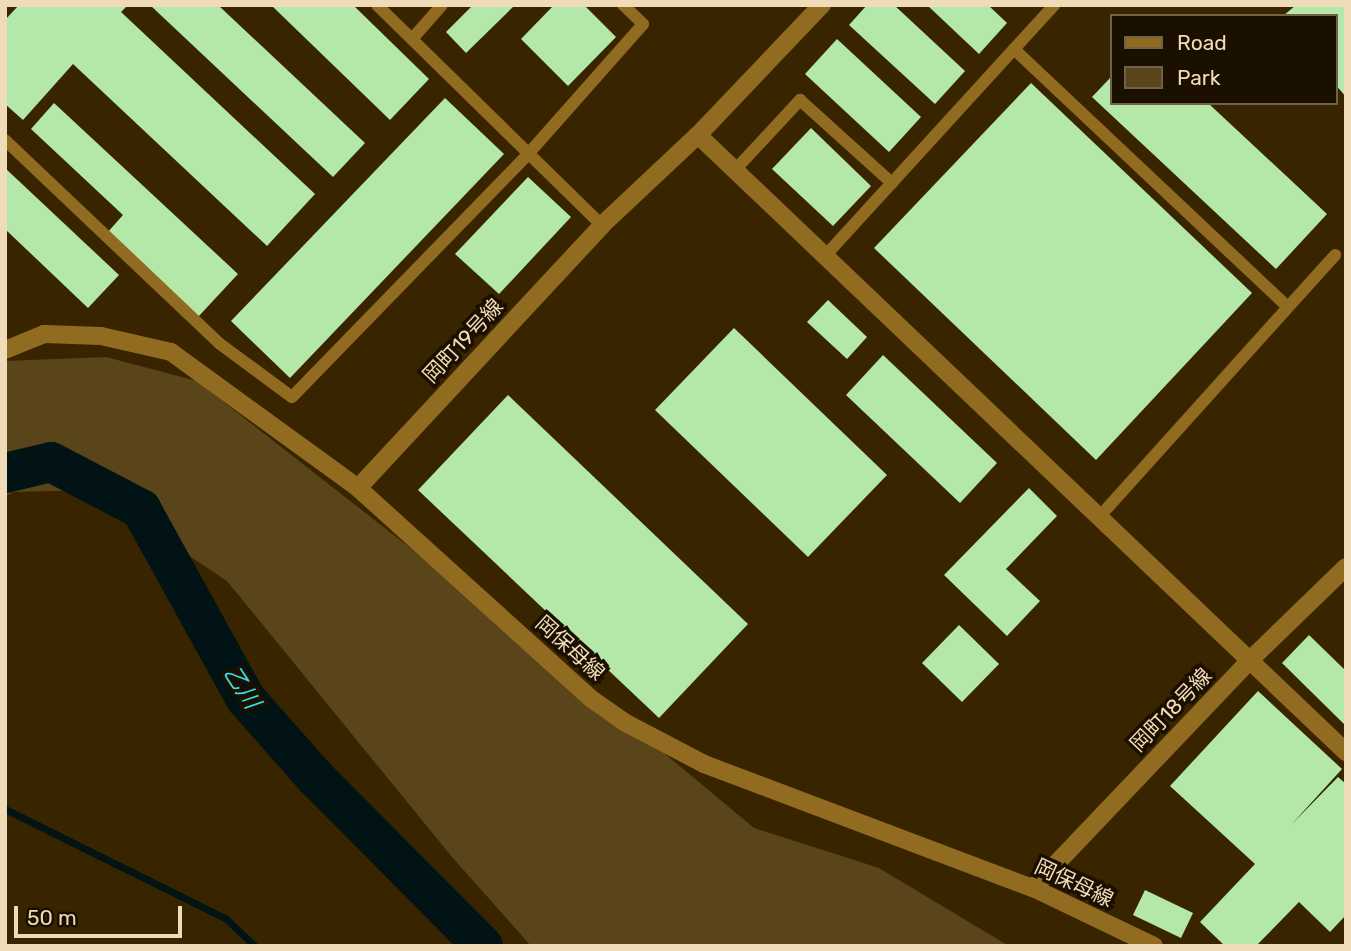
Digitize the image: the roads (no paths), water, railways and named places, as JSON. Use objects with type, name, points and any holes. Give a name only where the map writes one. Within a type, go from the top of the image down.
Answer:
[{"type":"street","points":[[822,5],[698,135],[1101,514],[1249,661],[1346,752]]},
{"type":"street","name":"岡町19号線","points":[[358,488],[602,225],[698,135]]},
{"type":"street","name":"岡保母線","points":[[5,350],[44,334],[101,336],[171,352],[358,488],[593,700],[624,722],[704,764],[1033,888],[1154,946]]},
{"type":"street","name":"岡町18号線","points":[[1033,888],[1249,661],[1346,567]]},
{"type":"lane","points":[[377,5],[602,225]]},
{"type":"lane","points":[[412,39],[442,5]]},
{"type":"lane","points":[[5,140],[220,344],[292,397],[529,153],[643,23],[623,5]]},
{"type":"lane","points":[[825,256],[1054,5]]},
{"type":"lane","points":[[1014,49],[1288,307]]},
{"type":"lane","points":[[735,170],[800,100],[892,183]]},
{"type":"lane","points":[[1101,514],[1335,255]]},
{"type":"waterway","name":"乙川","points":[[5,473],[51,462],[141,509],[246,699],[316,778],[483,946]]},
{"type":"waterway","points":[[5,809],[225,918],[255,946]]}]
